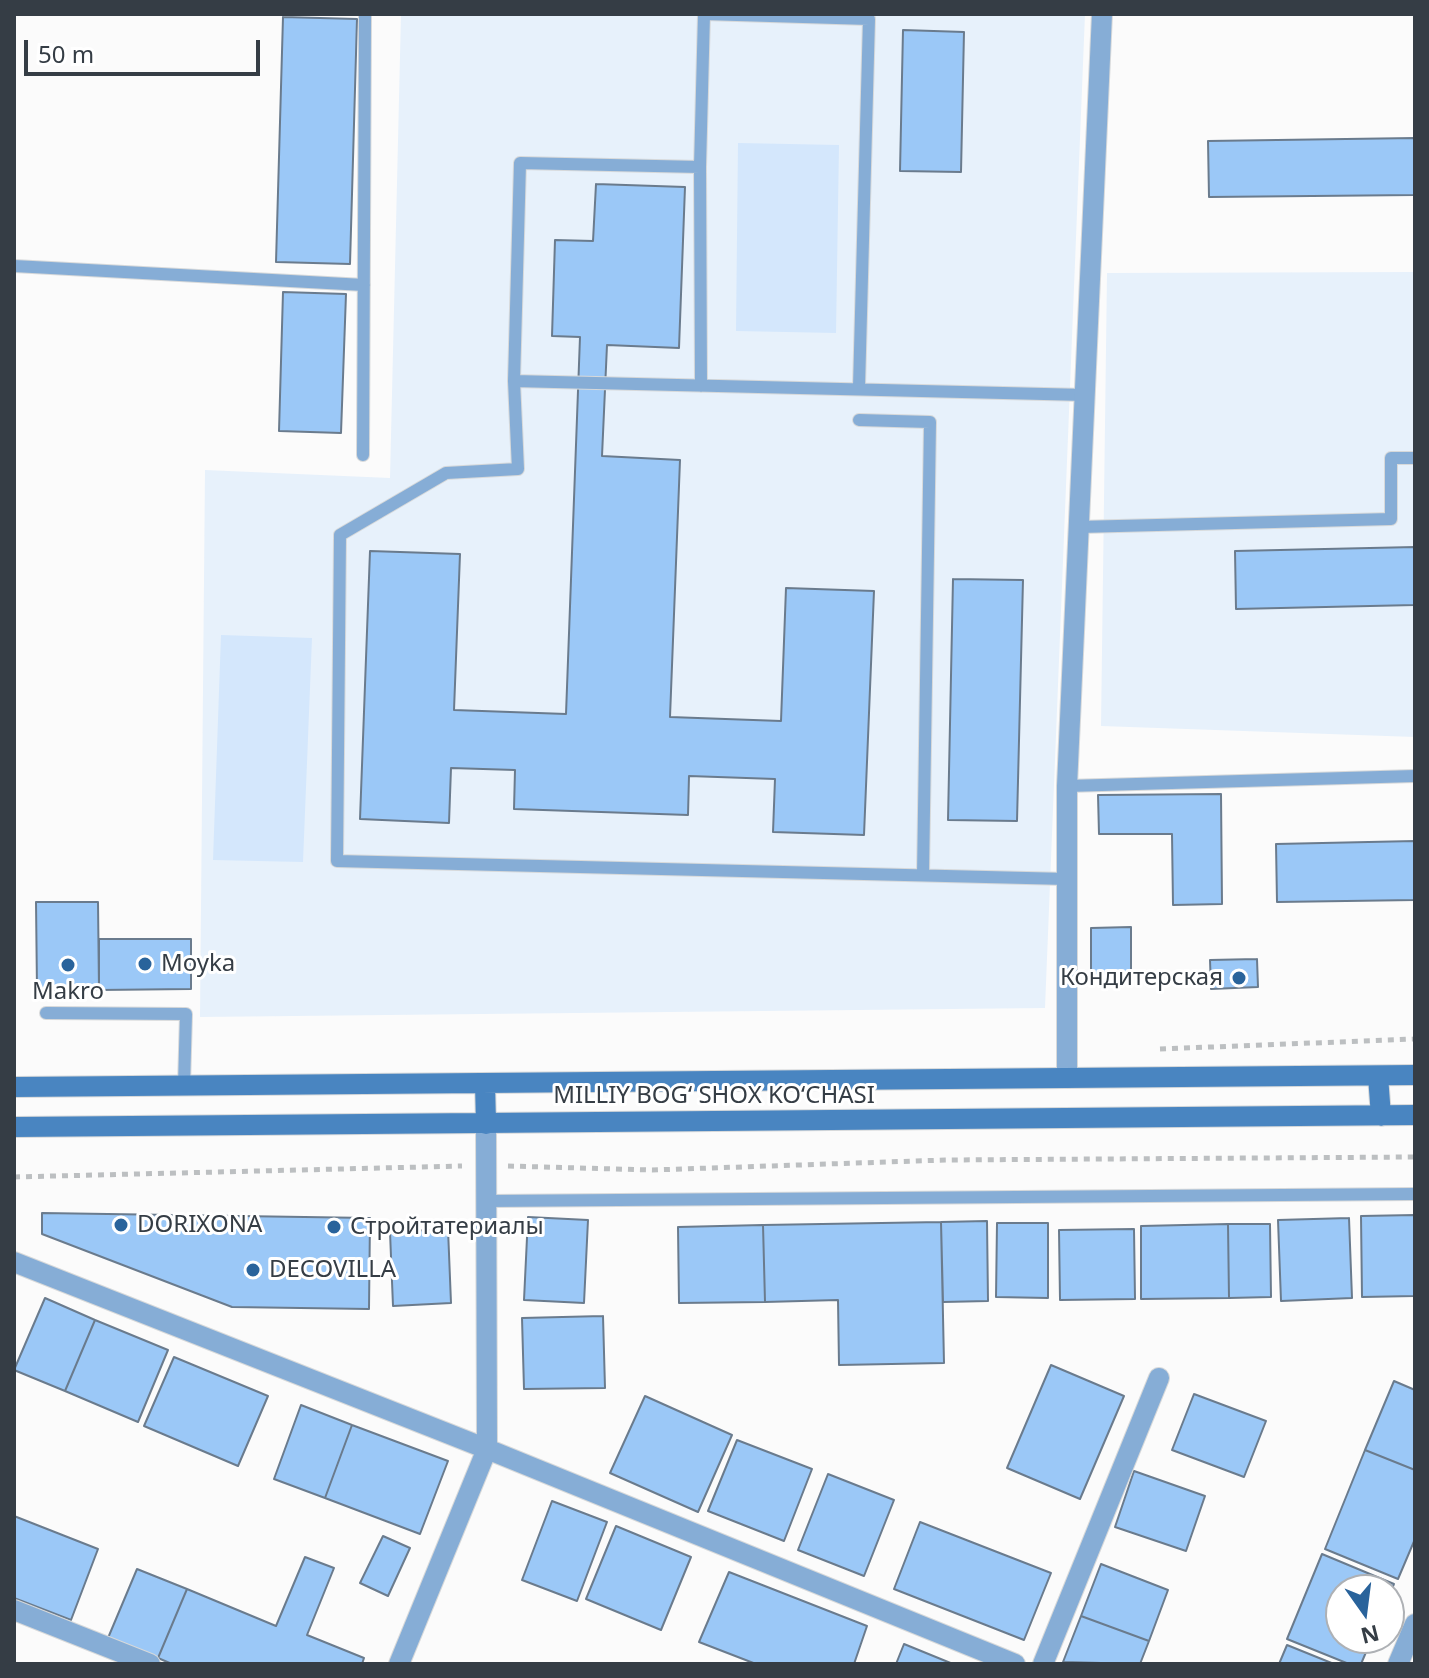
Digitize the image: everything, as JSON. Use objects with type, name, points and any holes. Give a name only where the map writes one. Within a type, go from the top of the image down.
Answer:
[{"type":"main road","name":"MILLIY BOG‘ SHOX KO‘CHASI","points":[[14,1087],[1415,1075]]},
{"type":"main road","points":[[1378,1076],[1381,1116]]},
{"type":"main road","points":[[485,1083],[486,1124]]},
{"type":"main road","name":"MILLIY BOG‘ SHOX KO‘CHASI","points":[[14,1127],[1415,1115]]},
{"type":"street","points":[[1067,1078],[1067,786],[1102,14]]},
{"type":"street","points":[[399,1664],[487,1449],[486,1124]]},
{"type":"street","points":[[14,1262],[487,1449],[1015,1664]]},
{"type":"street","points":[[1043,1664],[1159,1378]]},
{"type":"street","points":[[14,1610],[150,1664]]},
{"type":"street","points":[[1398,1664],[1415,1624]]},
{"type":"lane","points":[[701,386],[700,167],[704,14],[869,19],[859,387]]},
{"type":"lane","points":[[363,455],[365,16]]},
{"type":"lane","points":[[700,167],[520,163],[514,381],[518,469],[446,473],[340,535],[337,861],[1067,879]]},
{"type":"lane","points":[[14,266],[364,285]]},
{"type":"lane","points":[[514,381],[859,387],[1085,395]]},
{"type":"lane","points":[[859,420],[930,422],[923,875]]},
{"type":"lane","points":[[1079,527],[1391,519],[1391,458],[1415,458]]},
{"type":"lane","points":[[1067,786],[1415,776]]},
{"type":"lane","points":[[46,1013],[186,1014],[184,1086]]},
{"type":"lane","points":[[486,1201],[1415,1194]]},
{"type":"path","points":[[14,1177],[486,1166],[652,1170],[945,1160],[1415,1157]]},
{"type":"shaded area","points":[[401,14],[1085,14],[1045,1008],[200,1017],[205,470],[390,478]]},
{"type":"shaded area","points":[[738,143],[839,145],[836,333],[736,331]]},
{"type":"shaded area","points":[[1415,272],[1415,737],[1101,726],[1107,273]]},
{"type":"shaded area","points":[[221,635],[312,638],[303,862],[213,860]]},
{"type":"building","points":[[283,17],[357,19],[350,264],[276,262]]},
{"type":"building","points":[[903,30],[964,32],[961,172],[900,171]]},
{"type":"building","points":[[1415,138],[1415,195],[1209,197],[1208,141]]},
{"type":"building","points":[[596,184],[685,187],[679,348],[607,345],[602,456],[680,460],[670,717],[781,721],[786,588],[874,591],[864,835],[773,832],[775,779],[689,776],[688,815],[514,809],[515,770],[451,768],[449,823],[360,819],[370,551],[460,554],[454,710],[566,714],[580,337],[552,336],[555,240],[593,241]]},
{"type":"building","points":[[283,292],[346,294],[341,433],[279,431]]},
{"type":"building","points":[[1415,547],[1415,605],[1236,609],[1235,551]]},
{"type":"building","points":[[953,579],[1023,580],[1017,821],[948,820]]},
{"type":"building","points":[[1221,794],[1222,904],[1173,905],[1172,834],[1099,834],[1098,795]]},
{"type":"building","points":[[1415,841],[1415,900],[1277,902],[1276,844]]},
{"type":"building","name":"Makro","points":[[36,902],[98,902],[99,990],[37,990]]},
{"type":"building","points":[[1131,927],[1131,976],[1091,977],[1091,928]]},
{"type":"building","name":"Moyka","points":[[99,939],[191,939],[191,989],[99,990]]},
{"type":"building","points":[[1257,959],[1258,987],[1211,989],[1210,960]]},
{"type":"building","name":"DECOVILLA","points":[[42,1213],[370,1218],[369,1309],[232,1307],[42,1234]]},
{"type":"building","points":[[1415,1215],[1415,1296],[1362,1297],[1361,1216]]},
{"type":"building","points":[[528,1217],[588,1220],[584,1303],[524,1300]]},
{"type":"building","points":[[1349,1218],[1352,1298],[1281,1301],[1278,1220]]},
{"type":"building","points":[[987,1221],[988,1301],[943,1302],[941,1222]]},
{"type":"building","points":[[941,1222],[944,1363],[839,1365],[838,1300],[765,1302],[763,1225]]},
{"type":"building","points":[[997,1223],[1048,1223],[1048,1298],[996,1297]]},
{"type":"building","points":[[1228,1224],[1270,1224],[1271,1297],[1229,1298]]},
{"type":"building","points":[[1228,1224],[1229,1298],[1141,1299],[1141,1226]]},
{"type":"building","points":[[763,1225],[765,1302],[679,1303],[678,1227]]},
{"type":"building","points":[[448,1229],[451,1303],[393,1306],[390,1232]]},
{"type":"building","points":[[1134,1229],[1135,1299],[1060,1300],[1059,1230]]},
{"type":"building","points":[[45,1298],[95,1320],[65,1391],[14,1370]]},
{"type":"building","points":[[603,1316],[605,1388],[524,1389],[522,1318]]},
{"type":"building","points":[[95,1320],[168,1350],[138,1422],[65,1391]]},
{"type":"building","points":[[174,1357],[268,1396],[238,1466],[144,1426]]},
{"type":"building","points":[[1051,1365],[1124,1396],[1080,1499],[1007,1468]]},
{"type":"building","points":[[1394,1381],[1415,1390],[1415,1470],[1365,1450]]},
{"type":"building","points":[[1194,1394],[1266,1421],[1244,1477],[1172,1450]]},
{"type":"building","points":[[645,1396],[732,1435],[698,1512],[610,1473]]},
{"type":"building","points":[[301,1405],[352,1425],[325,1498],[274,1479]]},
{"type":"building","points":[[352,1425],[448,1461],[420,1534],[325,1498]]},
{"type":"building","points":[[737,1440],[812,1469],[784,1541],[708,1511]]},
{"type":"building","points":[[1365,1450],[1415,1470],[1415,1539],[1400,1574],[1386,1574],[1325,1549]]},
{"type":"building","points":[[1134,1471],[1205,1496],[1186,1551],[1115,1527]]},
{"type":"building","points":[[828,1474],[894,1500],[864,1576],[798,1550]]},
{"type":"building","points":[[552,1501],[607,1522],[577,1601],[522,1580]]},
{"type":"building","points":[[14,1516],[98,1549],[71,1620],[14,1598]]},
{"type":"building","points":[[920,1522],[1051,1573],[1024,1640],[894,1589]]},
{"type":"building","points":[[616,1526],[691,1557],[661,1630],[586,1599]]},
{"type":"building","points":[[383,1536],[410,1548],[388,1596],[360,1583]]},
{"type":"building","points":[[1322,1554],[1370,1574],[1325,1574],[1325,1654],[1365,1654],[1361,1664],[1349,1664],[1287,1639]]},
{"type":"building","points":[[305,1557],[334,1568],[307,1635],[364,1658],[362,1664],[172,1664],[158,1658],[187,1589],[276,1626]]},
{"type":"building","points":[[1101,1564],[1168,1590],[1149,1641],[1081,1616]]},
{"type":"building","points":[[137,1569],[187,1589],[158,1658],[108,1638]]},
{"type":"building","points":[[729,1572],[867,1626],[854,1664],[756,1664],[699,1642]]},
{"type":"building","points":[[1081,1616],[1149,1641],[1140,1664],[1063,1662]]},
{"type":"building","points":[[904,1644],[953,1664],[896,1664]]},
{"type":"building","points":[[1287,1645],[1334,1664],[1279,1664]]},
{"type":"place","name":"Moyka","points":[[145,964]]},
{"type":"place","name":"Makro","points":[[68,965]]},
{"type":"place","name":"Кондитерская","points":[[1239,978]]},
{"type":"place","name":"DORIXONA","points":[[121,1225]]},
{"type":"place","name":"Стройтатериалы","points":[[334,1227]]},
{"type":"place","name":"DECOVILLA","points":[[253,1270]]}]
